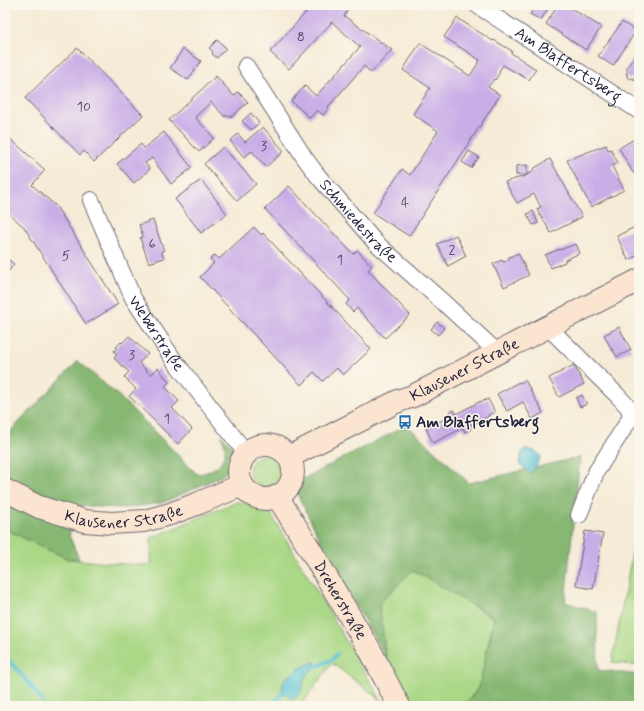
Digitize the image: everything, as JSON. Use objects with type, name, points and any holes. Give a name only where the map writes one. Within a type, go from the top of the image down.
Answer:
[{"type":"main road","name":"Klausener Straße","points":[[289,457],[639,280]]},
{"type":"main road","points":[[258,445],[272,445],[285,452],[289,457],[293,475],[287,488],[277,496],[269,499],[253,496],[242,485],[239,476],[241,460],[252,448],[258,445]]},
{"type":"main road","name":"Klausener Straße","points":[[5,490],[39,507],[85,521],[111,523],[144,521],[170,514],[242,485]]},
{"type":"main road","name":"Dreherstraße","points":[[277,496],[370,650],[399,706]]},
{"type":"street","name":"Am Blaffertsberg","points":[[477,5],[639,111]]},
{"type":"street","name":"Schmiedestraße","points":[[246,66],[318,176],[375,242],[497,352]]},
{"type":"street","name":"Weberstraße","points":[[91,200],[133,298],[173,359],[246,453]]},
{"type":"street","points":[[548,327],[629,408],[631,417],[596,472],[579,515]]},
{"type":"green space","points":[[78,361],[121,398],[197,474],[204,473],[217,467],[221,462],[225,450],[221,436],[231,446],[234,456],[232,464],[222,476],[162,503],[124,508],[82,505],[69,535],[79,559],[68,559],[5,529],[5,437]]},
{"type":"green space","points":[[407,425],[469,483],[580,457],[565,602],[597,612],[598,670],[639,675],[639,706],[463,706],[479,688],[494,618],[413,570],[379,604],[386,658],[323,548],[299,498],[298,489],[301,480]]},
{"type":"green space","points":[[262,455],[268,455],[278,462],[281,471],[280,477],[274,484],[268,487],[262,487],[252,480],[249,474],[249,468],[256,458]]},
{"type":"green space","points":[[236,502],[245,503],[263,509],[271,514],[381,700],[332,663],[301,706],[5,706],[5,529],[68,559],[143,565],[151,564],[151,538]]},
{"type":"green space","points":[[639,516],[639,666],[612,662]]},
{"type":"green space","points":[[413,570],[494,618],[479,688],[463,706],[412,706],[386,658],[379,604]]},
{"type":"water","points":[[524,449],[529,449],[541,456],[531,473],[519,464]]},
{"type":"water","points":[[315,662],[316,665],[305,678],[300,693],[295,698],[291,699],[283,691],[282,688],[284,679]]},
{"type":"building","points":[[302,5],[351,5],[344,16],[392,50],[371,73],[364,66],[328,107],[329,108],[323,115],[317,110],[310,118],[291,101],[305,86],[316,96],[360,47],[332,22],[289,69],[270,52],[308,10]]},
{"type":"building","points":[[536,5],[547,10],[541,20],[530,14]]},
{"type":"building","points":[[558,5],[566,5],[601,27],[586,50],[546,24]]},
{"type":"building","points":[[457,18],[493,41],[494,40],[512,51],[511,53],[536,69],[529,80],[503,65],[495,80],[494,79],[488,87],[500,95],[409,236],[373,213],[402,169],[410,175],[438,131],[413,114],[430,88],[403,70],[420,43],[470,76],[480,60],[444,37]]},
{"type":"building","points":[[622,22],[636,31],[613,66],[598,56]]},
{"type":"building","points":[[217,40],[226,48],[217,58],[212,54],[213,52],[209,48]]},
{"type":"building","points":[[77,48],[143,115],[94,162],[84,151],[80,155],[25,98]]},
{"type":"building","points":[[183,49],[201,61],[188,80],[170,68]]},
{"type":"building","points":[[637,52],[639,53],[639,82],[632,78],[630,79],[626,74],[628,70],[626,69]]},
{"type":"building","points":[[216,76],[234,96],[238,92],[248,102],[233,116],[224,116],[211,102],[195,117],[214,138],[199,152],[169,120]]},
{"type":"building","points":[[251,113],[259,123],[251,130],[242,121]]},
{"type":"building","points":[[263,127],[284,151],[266,167],[252,151],[244,157],[230,141],[238,134],[245,142]]},
{"type":"building","points":[[164,132],[192,168],[171,184],[152,158],[145,163],[150,169],[134,183],[117,164],[141,144],[144,148]]},
{"type":"building","points":[[5,134],[45,170],[32,185],[56,206],[118,304],[86,324],[24,227],[5,210]]},
{"type":"building","points":[[638,137],[639,170],[633,173],[619,148]]},
{"type":"building","points":[[606,145],[608,150],[611,149],[618,163],[612,166],[624,190],[591,207],[567,160]]},
{"type":"building","points":[[223,147],[256,184],[237,201],[204,164]]},
{"type":"building","points":[[469,151],[479,157],[471,168],[462,162]]},
{"type":"building","points":[[550,159],[582,217],[551,233],[540,216],[537,209],[541,207],[534,194],[517,203],[505,182],[525,176],[534,171],[533,169]]},
{"type":"building","points":[[527,165],[527,175],[516,175],[516,166]]},
{"type":"building","points":[[201,180],[227,214],[201,233],[175,199]]},
{"type":"building","points":[[289,186],[353,254],[357,250],[372,266],[368,270],[410,315],[385,338],[357,308],[353,312],[346,304],[350,300],[265,209]]},
{"type":"building","points":[[533,211],[538,223],[533,225],[527,214]]},
{"type":"building","points":[[153,220],[164,251],[161,251],[164,258],[149,263],[140,238],[143,237],[139,225]]},
{"type":"building","points":[[639,225],[639,255],[628,260],[617,236]]},
{"type":"building","points":[[254,227],[261,235],[263,233],[371,349],[343,375],[337,368],[323,381],[314,372],[301,385],[200,277],[214,263],[210,259],[215,255],[219,259]]},
{"type":"building","points":[[456,235],[466,256],[448,266],[437,244]]},
{"type":"building","points":[[576,244],[580,253],[551,268],[545,255]]},
{"type":"building","points":[[518,253],[529,275],[504,287],[493,264],[502,260],[503,262],[509,260],[508,258]]},
{"type":"building","points":[[5,257],[14,264],[8,272],[5,270]]},
{"type":"building","points":[[437,322],[444,328],[438,335],[431,329]]},
{"type":"building","points":[[619,327],[631,350],[617,357],[604,335]]},
{"type":"building","points":[[129,336],[148,354],[139,363],[150,374],[158,368],[169,382],[165,387],[179,401],[172,408],[192,429],[178,444],[129,396],[136,389],[124,377],[129,372],[114,358],[117,355],[114,351],[121,342],[122,343]]},
{"type":"building","points":[[574,365],[584,384],[559,397],[549,378]]},
{"type":"building","points":[[525,380],[543,413],[532,419],[523,402],[507,411],[497,394]]},
{"type":"building","points":[[582,395],[587,404],[580,407],[576,398]]},
{"type":"building","points":[[488,399],[495,412],[472,425],[469,425],[471,429],[465,432],[463,428],[433,443],[426,428],[451,416],[449,412],[454,410],[456,414]]},
{"type":"building","points":[[585,531],[603,534],[593,589],[576,586]]},
{"type":"waterway","points":[[316,667],[333,659],[337,654]]},
{"type":"waterway","points":[[5,656],[43,702]]},
{"type":"waterway","points":[[266,706],[276,700],[284,692]]},
{"type":"place","name":"Am Blaffertsberg","points":[[405,422]]}]
